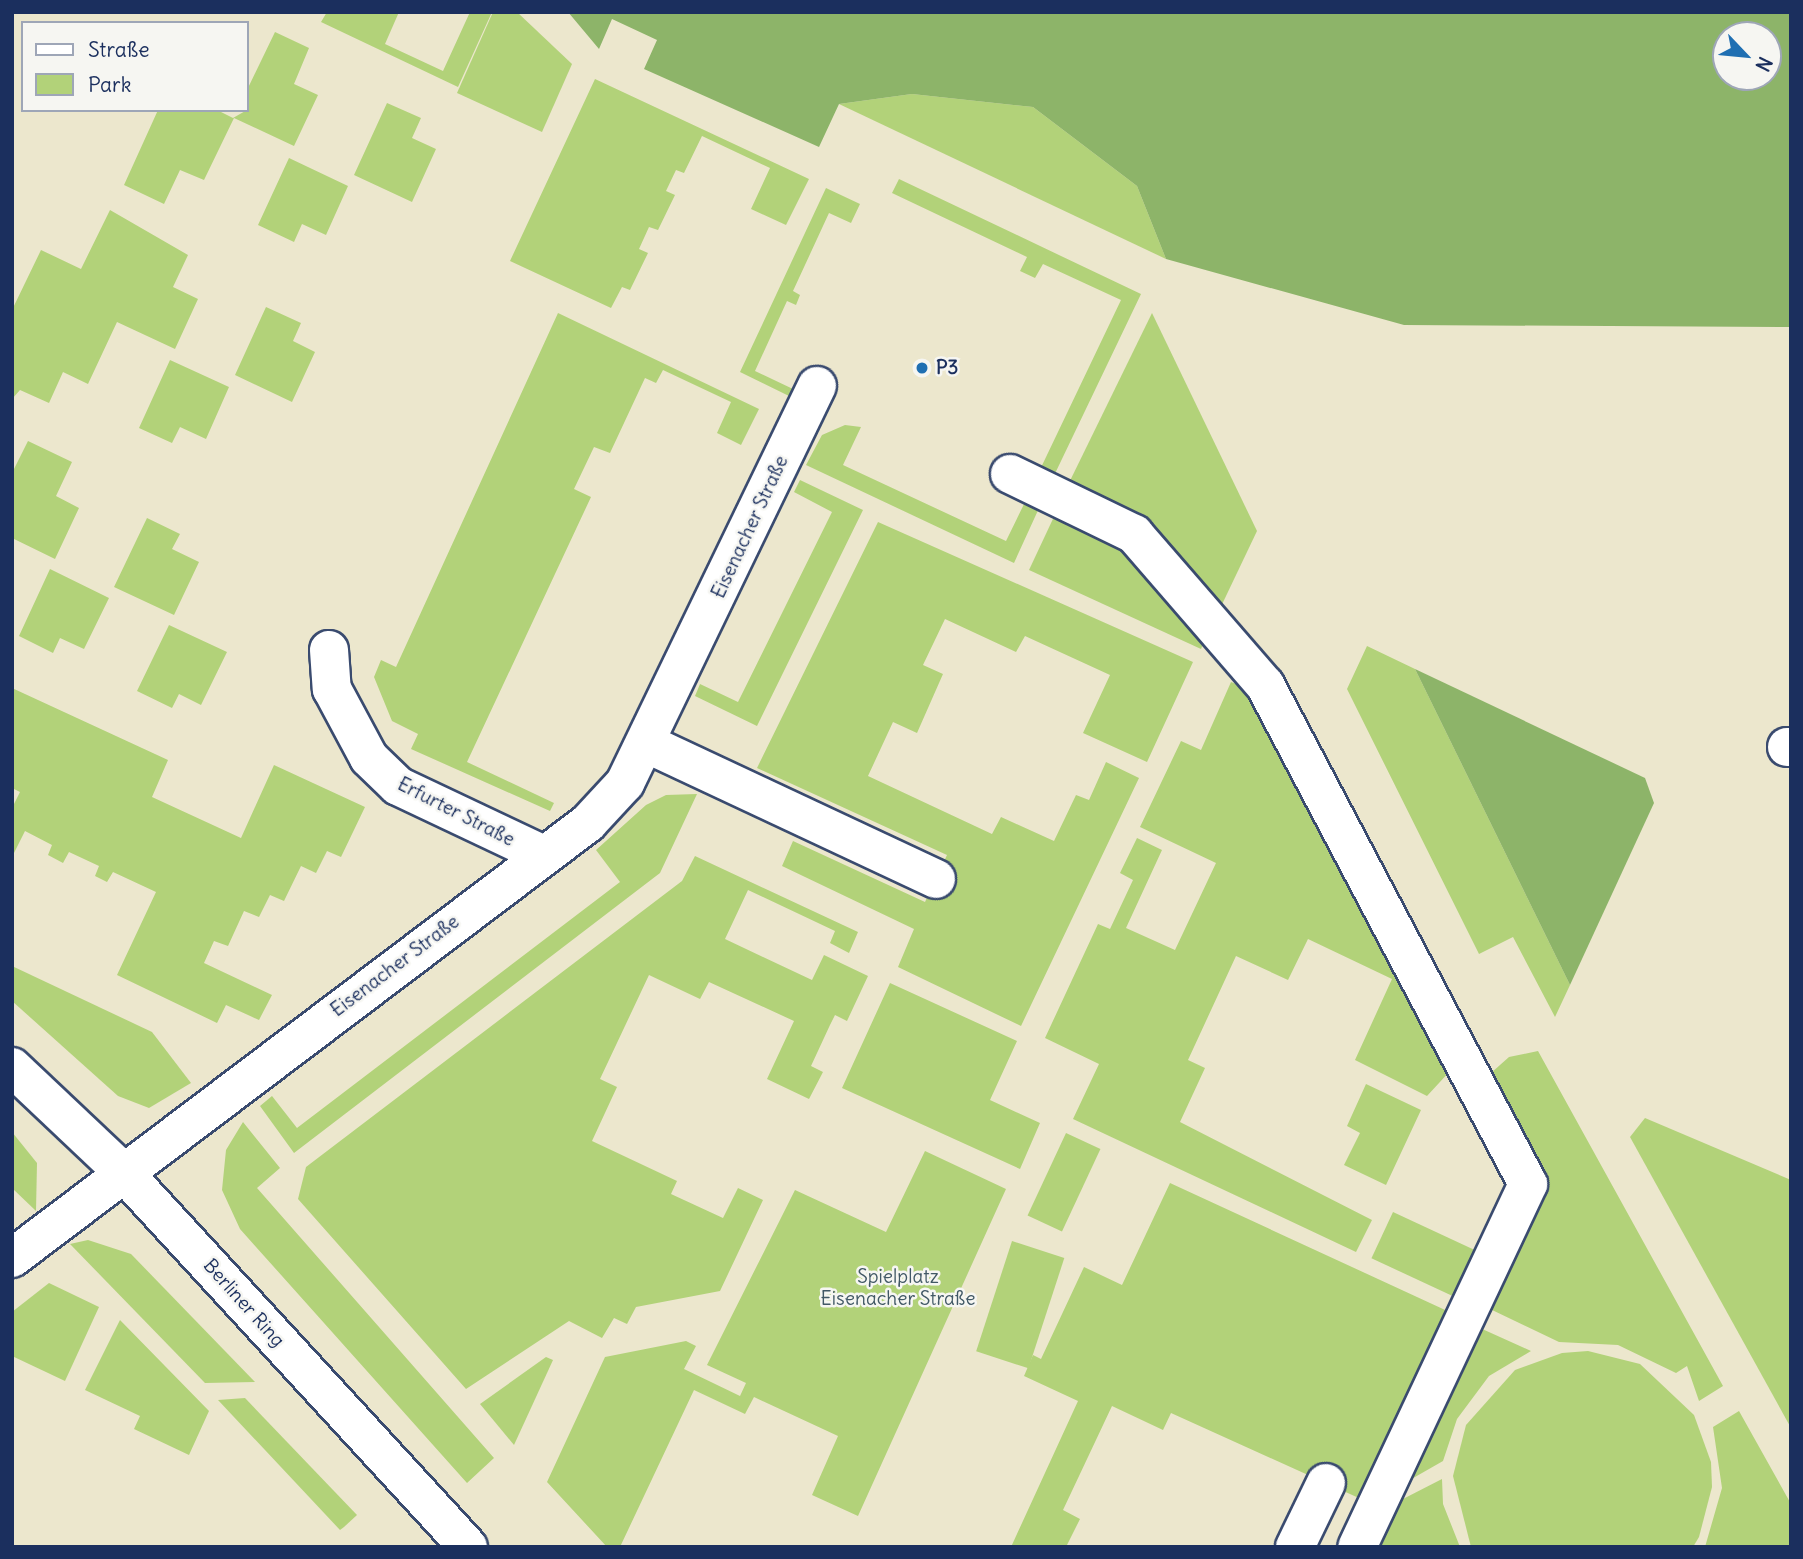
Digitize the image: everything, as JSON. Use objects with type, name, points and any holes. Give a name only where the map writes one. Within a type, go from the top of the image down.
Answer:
[{"type":"street","name":"Eisenacher Straße","points":[[12,1258],[542,855],[588,823],[625,783],[648,744],[817,386]]},
{"type":"street","points":[[1010,474],[1134,534],[1265,685],[1528,1184],[1357,1547]]},
{"type":"street","name":"Erfurter Straße","points":[[329,650],[332,688],[369,758],[398,786],[542,855]]},
{"type":"street","points":[[648,744],[936,879]]},
{"type":"street","name":"Berliner Ring","points":[[12,1067],[124,1173],[468,1547]]},
{"type":"street","points":[[1295,1547],[1326,1483]]},
{"type":"green space","points":[[327,12],[399,12],[385,44],[443,71],[470,12],[492,12],[458,87],[321,22]]},
{"type":"green space","points":[[493,12],[517,12],[572,64],[542,132],[457,93]]},
{"type":"green space","points":[[568,12],[1791,12],[1791,327],[1404,325],[1166,259],[1137,186],[1033,107],[912,94],[839,104],[819,147],[644,69],[657,40],[612,19],[599,49]]},
{"type":"green space","points":[[275,32],[309,48],[294,84],[318,95],[294,146],[234,118],[204,180],[180,170],[164,204],[124,185],[157,112],[221,112],[233,118],[248,112],[248,88]]},
{"type":"green space","points":[[595,79],[809,179],[786,225],[751,209],[770,168],[702,136],[684,173],[676,170],[666,191],[675,195],[658,230],[649,227],[639,249],[648,253],[630,290],[622,287],[611,308],[510,261]]},
{"type":"green space","points":[[912,94],[1033,107],[1137,186],[1166,259],[839,104]]},
{"type":"green space","points":[[387,103],[421,118],[412,138],[436,149],[412,202],[354,175]]},
{"type":"green space","points":[[289,158],[348,186],[326,235],[302,224],[294,242],[258,225]]},
{"type":"green space","points":[[899,179],[1141,294],[1050,484],[1036,478],[1121,300],[1043,264],[1035,278],[1020,271],[1027,257],[892,193]]},
{"type":"green space","points":[[826,188],[860,204],[851,223],[829,213],[793,291],[800,295],[796,305],[787,301],[755,371],[793,389],[789,396],[740,372]]},
{"type":"green space","points":[[110,210],[188,255],[173,287],[198,299],[175,349],[117,322],[88,384],[63,372],[49,403],[20,390],[12,399],[12,310],[41,250],[81,269]]},
{"type":"green space","points":[[266,307],[301,323],[293,341],[315,352],[292,402],[235,375]]},
{"type":"green space","points":[[558,313],[759,409],[741,445],[717,433],[731,402],[663,370],[656,383],[645,378],[610,453],[594,447],[574,489],[591,497],[467,762],[554,803],[550,811],[411,749],[418,734],[392,721],[374,677],[381,660],[396,667]]},
{"type":"green space","points":[[1152,313],[1257,531],[1216,617],[1065,491]]},
{"type":"green space","points":[[170,360],[229,387],[206,439],[180,427],[172,443],[139,428]]},
{"type":"green space","points":[[845,425],[861,427],[843,465],[1006,541],[1026,500],[1040,506],[1014,563],[806,465],[822,435]]},
{"type":"green space","points":[[28,441],[72,462],[56,496],[79,508],[55,559],[12,538],[12,473]]},
{"type":"green space","points":[[800,480],[863,510],[757,726],[695,696],[700,684],[738,702],[832,512],[794,492]]},
{"type":"green space","points":[[1059,506],[1129,540],[1209,631],[1201,649],[1029,570]]},
{"type":"green space","points":[[147,518],[180,534],[172,549],[199,562],[174,615],[114,587]]},
{"type":"green space","points":[[878,522],[1193,662],[1147,762],[1083,733],[1110,675],[1025,636],[1016,652],[945,619],[923,665],[943,674],[917,733],[893,722],[868,776],[992,834],[1001,817],[1054,841],[1076,795],[1089,800],[1106,762],[1139,778],[1021,1026],[898,967],[914,929],[782,866],[793,841],[925,902],[947,855],[757,768]]},
{"type":"green space","points":[[50,569],[109,598],[84,649],[60,638],[53,653],[19,636]]},
{"type":"green space","points":[[169,625],[227,652],[201,705],[179,694],[172,708],[137,691]]},
{"type":"green space","points":[[1367,646],[1415,669],[1570,985],[1555,1017],[1513,937],[1479,954],[1347,689]]},
{"type":"green space","points":[[1415,669],[1645,778],[1654,803],[1570,985]]},
{"type":"green space","points":[[1231,682],[1254,691],[1451,1070],[1427,1096],[1355,1060],[1392,979],[1308,939],[1288,980],[1236,956],[1188,1060],[1205,1068],[1180,1122],[1372,1220],[1356,1252],[1073,1119],[1099,1064],[1045,1038],[1098,924],[1110,929],[1133,880],[1120,873],[1137,838],[1162,850],[1126,928],[1175,950],[1216,863],[1140,827],[1181,741],[1201,750]]},
{"type":"green space","points":[[12,688],[168,760],[152,797],[241,838],[274,765],[365,807],[341,857],[327,851],[316,873],[301,866],[284,901],[270,895],[259,917],[244,911],[228,946],[214,941],[204,963],[272,995],[259,1020],[226,1005],[217,1023],[117,975],[156,892],[113,872],[107,882],[95,876],[99,866],[69,852],[63,863],[48,855],[52,845],[25,831],[12,857],[12,808],[20,792],[12,788]]},
{"type":"green space","points":[[697,794],[660,873],[294,1153],[260,1106],[272,1096],[297,1128],[620,882],[596,850],[646,805],[666,795]]},
{"type":"green space","points":[[695,856],[858,932],[849,953],[830,943],[835,931],[748,890],[725,939],[812,980],[824,955],[868,976],[847,1021],[835,1015],[830,1025],[811,1066],[823,1072],[809,1099],[767,1079],[794,1021],[709,982],[700,999],[649,975],[600,1079],[617,1087],[592,1141],[677,1181],[671,1194],[723,1218],[738,1188],[763,1200],[720,1291],[636,1307],[627,1324],[614,1318],[602,1338],[569,1321],[466,1389],[298,1199],[306,1167],[682,881]]},
{"type":"green space","points":[[12,966],[152,1032],[191,1083],[149,1108],[118,1096],[12,1001]]},
{"type":"green space","points":[[890,983],[1017,1041],[990,1100],[1040,1123],[1020,1169],[842,1088]]},
{"type":"green space","points":[[1538,1051],[1723,1386],[1699,1401],[1687,1366],[1676,1373],[1618,1345],[1559,1342],[1490,1309],[1549,1184],[1491,1073],[1509,1057]]},
{"type":"green space","points":[[1366,1084],[1421,1110],[1386,1185],[1344,1165],[1360,1133],[1347,1126]]},
{"type":"green space","points":[[1645,1118],[1791,1180],[1791,1428],[1630,1137]]},
{"type":"green space","points":[[243,1122],[280,1168],[257,1188],[494,1458],[467,1483],[240,1229],[222,1190],[226,1150]]},
{"type":"green space","points":[[12,1132],[37,1163],[36,1211],[12,1188]]},
{"type":"green space","points":[[1066,1133],[1100,1149],[1062,1232],[1028,1215]]},
{"type":"green space","name":"Spielplatz Eisenacher Straße","points":[[925,1151],[1006,1189],[858,1516],[812,1495],[838,1436],[754,1397],[745,1414],[694,1390],[620,1547],[607,1547],[547,1482],[605,1357],[686,1341],[696,1346],[684,1369],[740,1396],[746,1383],[707,1365],[795,1190],[886,1232]]},
{"type":"green space","points":[[1170,1183],[1456,1315],[1361,1499],[1171,1413],[1163,1430],[1112,1406],[1063,1510],[1080,1519],[1066,1547],[1011,1547],[1078,1401],[1024,1376],[1033,1355],[1041,1359],[1084,1267],[1122,1285]]},
{"type":"green space","points":[[1393,1212],[1483,1254],[1461,1300],[1371,1258]]},
{"type":"green space","points":[[88,1240],[131,1254],[255,1382],[205,1383],[70,1244]]},
{"type":"green space","points":[[1012,1241],[1064,1258],[1028,1368],[976,1351]]},
{"type":"green space","points":[[49,1283],[99,1307],[65,1381],[12,1356],[12,1312]]},
{"type":"green space","points":[[120,1320],[209,1411],[189,1455],[134,1429],[140,1416],[85,1390]]},
{"type":"green space","points":[[1480,1328],[1531,1351],[1489,1376],[1457,1419],[1443,1461],[1408,1481]]},
{"type":"green space","points":[[1588,1351],[1640,1364],[1694,1415],[1711,1462],[1712,1487],[1699,1537],[1693,1547],[1471,1547],[1453,1476],[1466,1425],[1515,1370],[1562,1353]]},
{"type":"green space","points":[[546,1357],[553,1360],[514,1445],[480,1404]]},
{"type":"green space","points":[[245,1398],[357,1515],[340,1530],[218,1400]]},
{"type":"green space","points":[[1739,1411],[1791,1504],[1791,1547],[1705,1547],[1722,1488],[1713,1427]]},
{"type":"green space","points":[[1442,1479],[1443,1504],[1460,1547],[1378,1547],[1401,1500]]},
{"type":"place","name":"P3","points":[[922,368]]}]
